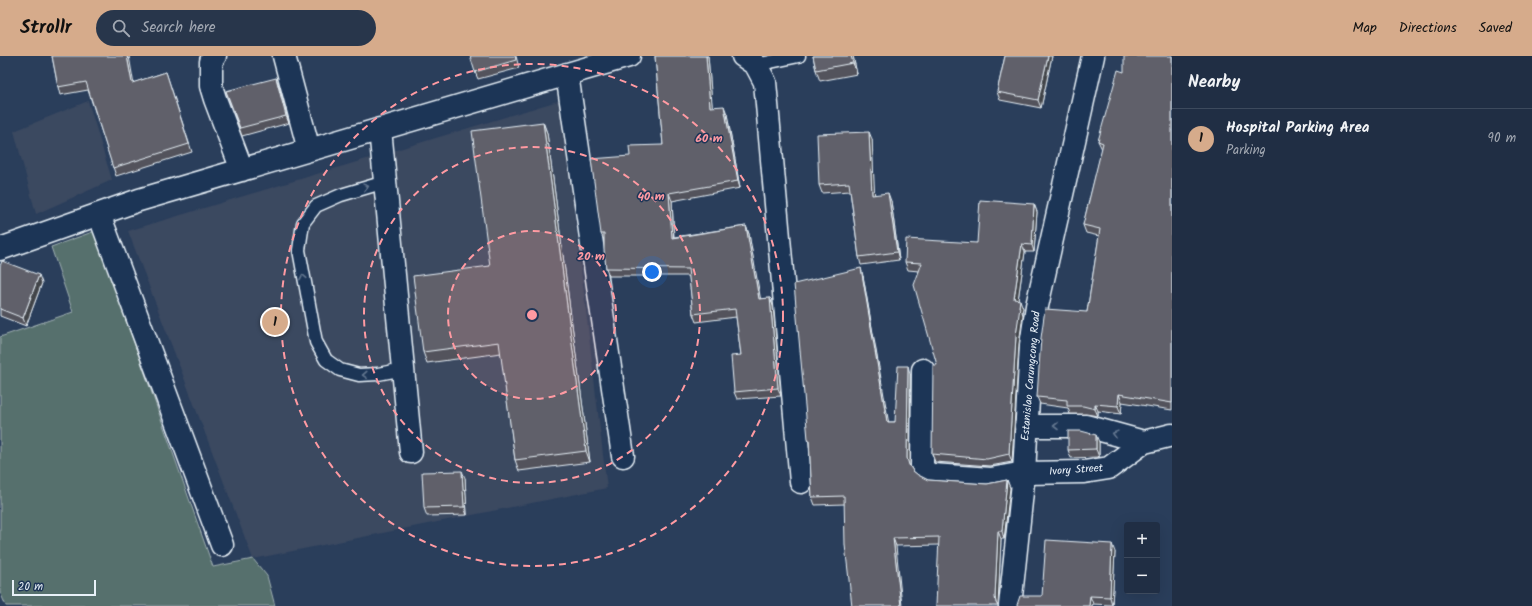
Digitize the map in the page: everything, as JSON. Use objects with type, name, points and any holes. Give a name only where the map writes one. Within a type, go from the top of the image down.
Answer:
[{"type":"street","points":[[215,56],[211,61],[211,86],[242,170]]},
{"type":"street","points":[[284,56],[310,150]]},
{"type":"street","points":[[0,249],[99,214],[242,170],[629,56]]},
{"type":"street","name":"Estanislao Carungcong Road","points":[[1010,606],[1024,473],[1032,345],[1037,306],[1093,56]]},
{"type":"street","points":[[749,61],[765,82],[801,482]]},
{"type":"street","points":[[567,74],[623,456]]},
{"type":"street","points":[[380,129],[411,452]]},
{"type":"street","points":[[99,214],[222,545]]},
{"type":"street","name":"Ivory Street","points":[[923,370],[922,466],[926,472],[932,475],[991,479],[1024,473],[1084,472],[1109,468],[1144,442],[1172,435]]},
{"type":"street","name":"Ivory Street","points":[[1026,426],[1086,426],[1144,442]]},
{"type":"lane","points":[[749,61],[799,56]]},
{"type":"lane","points":[[386,182],[340,194],[316,206],[303,222],[299,250],[316,342],[326,360],[340,370],[359,376],[404,369]]},
{"type":"shaded area","points":[[561,100],[607,488],[253,559],[128,231]]},
{"type":"shaded area","points":[[88,101],[112,180],[36,214],[14,131]]},
{"type":"green space","points":[[95,231],[213,567],[253,559],[267,576],[275,606],[6,606],[0,592],[0,337],[73,312],[51,247]]},
{"type":"building","points":[[52,56],[127,56],[132,83],[166,72],[189,144],[113,168],[86,82],[58,87]]},
{"type":"building","points":[[470,56],[515,56],[516,60],[475,72]]},
{"type":"building","points":[[655,56],[706,56],[710,107],[724,106],[738,181],[669,193],[672,238],[746,226],[759,299],[770,298],[778,388],[734,392],[731,356],[741,355],[735,309],[693,314],[688,269],[606,268],[604,234],[601,234],[591,159],[630,156],[629,146],[663,145]]},
{"type":"building","points":[[813,56],[851,56],[853,63],[816,70]]},
{"type":"building","points":[[1005,56],[1048,56],[1038,100],[997,92]]},
{"type":"building","points":[[1124,56],[1172,56],[1172,403],[1119,394],[1118,406],[1095,404],[1095,409],[1083,406],[1067,406],[1067,400],[1037,397],[1041,338],[1045,309],[1087,312],[1100,229],[1083,225],[1103,143],[1098,141],[1118,70],[1124,72]]},
{"type":"building","points":[[276,78],[286,116],[240,128],[226,91]]},
{"type":"building","points":[[543,122],[586,451],[515,460],[499,342],[423,352],[413,276],[490,266],[472,131]]},
{"type":"building","points":[[869,132],[872,195],[888,193],[897,252],[859,257],[849,183],[819,185],[817,134]]},
{"type":"building","points":[[980,200],[1034,204],[1032,245],[1022,244],[1014,299],[1020,300],[1020,307],[1016,336],[1009,454],[987,459],[932,454],[933,365],[937,365],[914,285],[922,263],[905,262],[906,239],[977,243]]},
{"type":"building","points":[[2,261],[39,275],[23,318],[0,309],[0,266]]},
{"type":"building","points":[[861,268],[887,422],[895,422],[898,366],[908,366],[907,458],[913,471],[928,480],[987,484],[1007,480],[1002,531],[998,531],[995,597],[998,606],[936,606],[939,537],[893,538],[901,606],[852,606],[845,545],[844,496],[812,497],[809,439],[794,284]]},
{"type":"building","points":[[1068,431],[1081,431],[1096,435],[1096,449],[1068,450]]},
{"type":"building","points":[[462,471],[464,507],[424,508],[422,472]]},
{"type":"building","points":[[1046,540],[1112,544],[1110,597],[1090,596],[1089,606],[1017,606],[1020,596],[1042,596]]},
{"type":"place","name":"Hospital Parking Area","points":[[275,322]]}]
